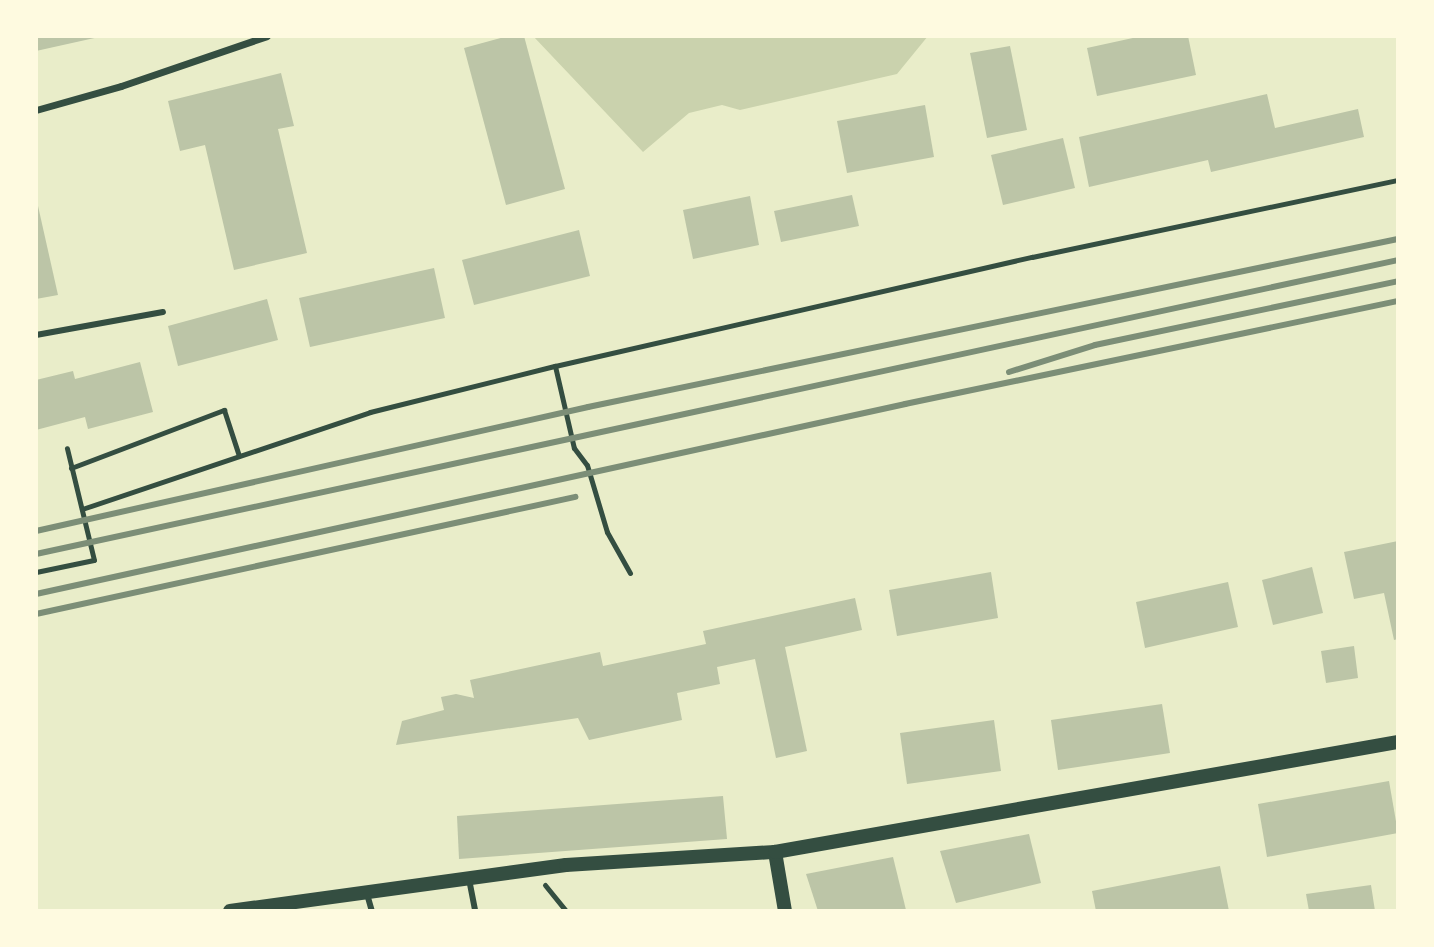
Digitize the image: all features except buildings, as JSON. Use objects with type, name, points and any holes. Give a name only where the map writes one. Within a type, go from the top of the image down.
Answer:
[{"type":"street","points":[[36,110],[121,86],[267,36]]},
{"type":"street","points":[[230,911],[532,869],[775,852],[1398,742]]},
{"type":"street","points":[[775,852],[785,911]]},
{"type":"lane","points":[[36,335],[163,312]]},
{"type":"lane","points":[[469,877],[475,911]]},
{"type":"lane","points":[[366,891],[372,911]]},
{"type":"path","points":[[82,509],[370,412],[555,366],[1032,257],[1398,180]]},
{"type":"path","points":[[555,366],[574,448],[587,465],[607,532],[630,573]]},
{"type":"path","points":[[71,468],[224,410],[239,456]]},
{"type":"path","points":[[36,572],[94,560],[67,448]]},
{"type":"path","points":[[532,869],[566,911]]},
{"type":"green space","points":[[533,36],[928,36],[897,74],[740,110],[722,105],[689,113],[643,152]]},
{"type":"railway","points":[[36,531],[588,407],[1398,239]]},
{"type":"railway","points":[[36,554],[1398,260]]},
{"type":"railway","points":[[1009,372],[1095,345],[1398,281]]},
{"type":"railway","points":[[36,594],[905,404],[1398,301]]},
{"type":"railway","points":[[36,614],[575,497]]}]
